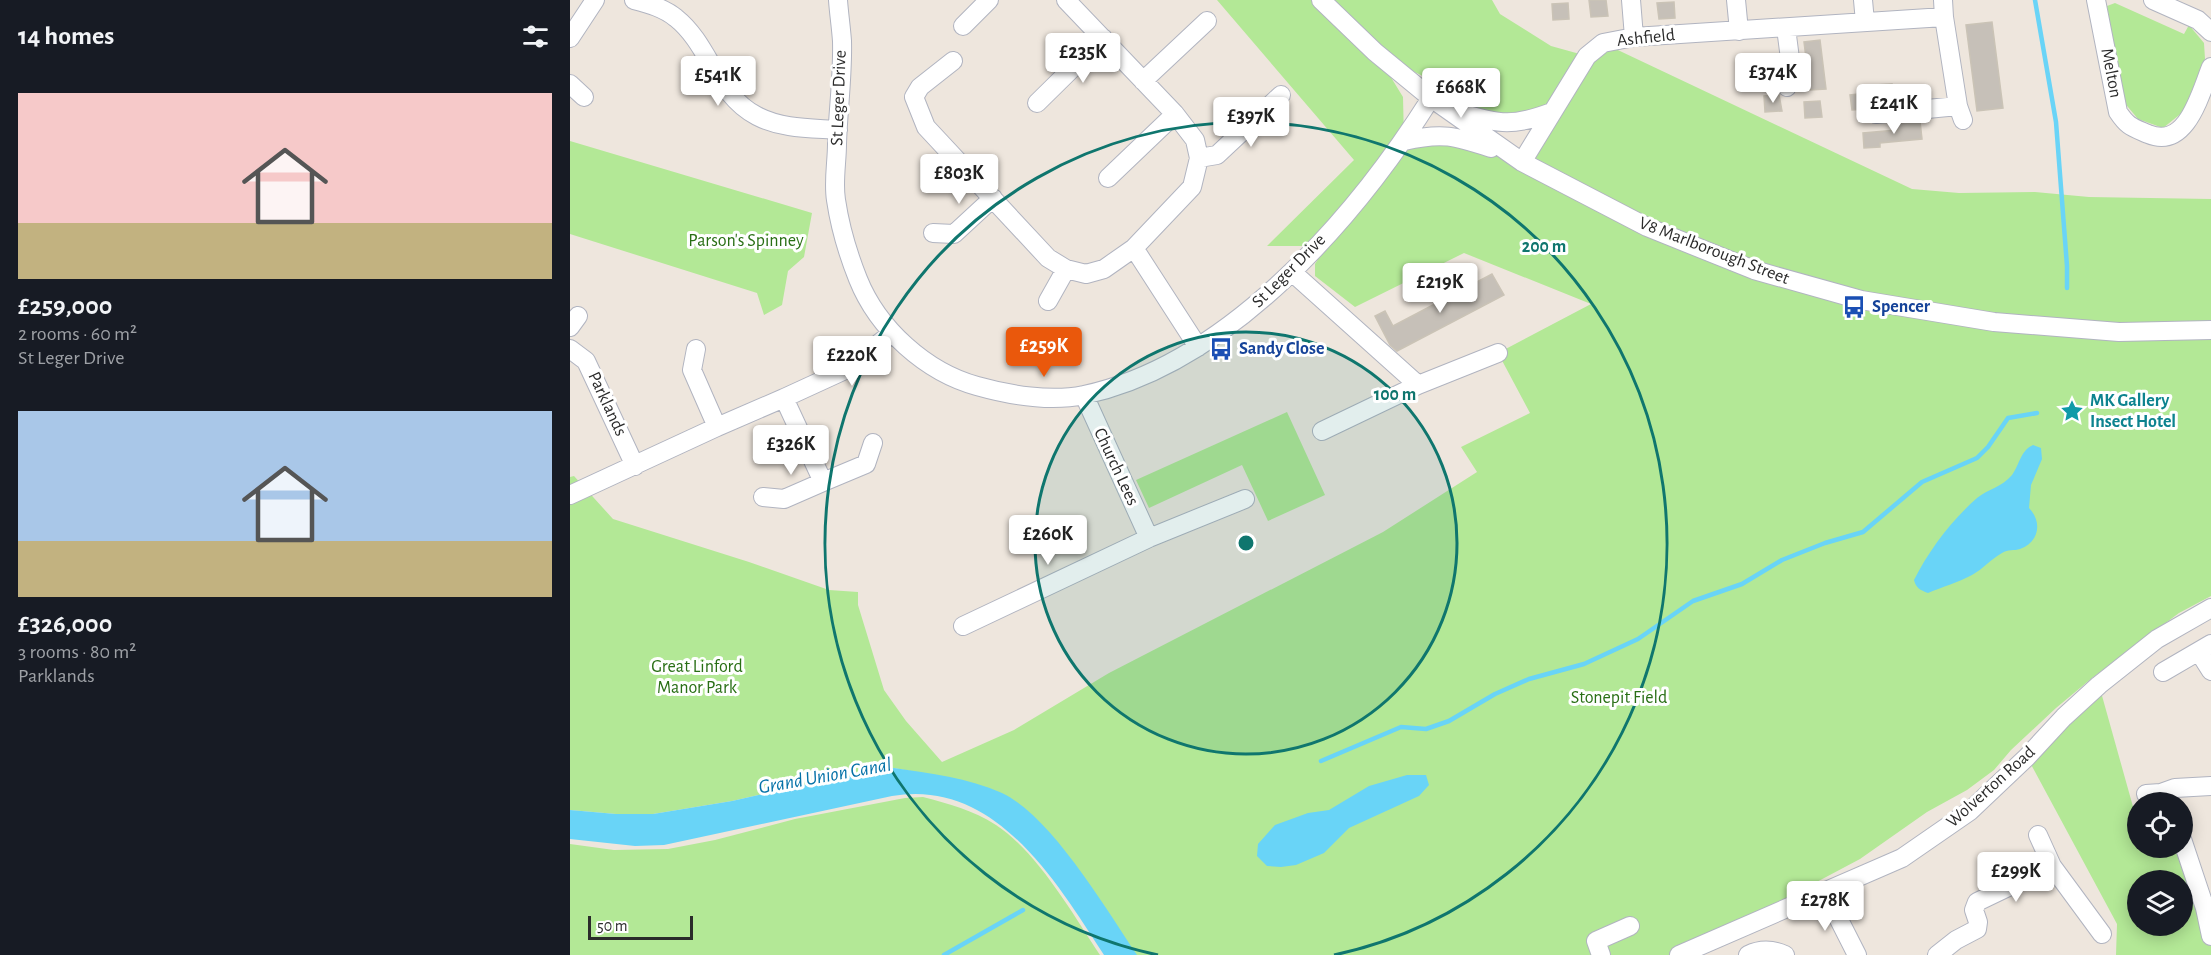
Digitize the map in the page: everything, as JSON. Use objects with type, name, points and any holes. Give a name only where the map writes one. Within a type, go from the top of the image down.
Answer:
[{"type":"street","points":[[570,38],[595,0]]},
{"type":"street","points":[[634,0],[659,7],[676,18],[695,38],[727,91],[742,106],[758,117],[791,127],[838,130]]},
{"type":"street","name":"St Leger Drive","points":[[838,0],[842,43],[835,198],[844,238],[859,282],[876,312],[892,333],[934,367],[961,382],[1008,395],[1066,397],[1084,395],[1142,377],[1198,347],[1263,300],[1292,272],[1348,210],[1437,102]]},
{"type":"street","points":[[963,26],[989,0]]},
{"type":"street","name":"V8 Marlborough Street","points":[[1321,0],[1375,52],[1437,102],[1517,159],[1647,227],[1754,270],[1861,300],[1994,322],[2119,332],[2211,330]]},
{"type":"street","points":[[1631,0],[1634,37]]},
{"type":"street","points":[[1736,0],[1739,31]]},
{"type":"street","points":[[1863,0],[1865,22]]},
{"type":"street","name":"Melton","points":[[2096,0],[2118,112],[2127,125],[2157,137],[2172,136],[2189,120],[2211,67]]},
{"type":"street","points":[[2153,0],[2198,20],[2211,32]]},
{"type":"street","points":[[953,61],[920,87],[914,97],[926,127],[1048,258],[1066,268],[1086,273],[1104,269],[1134,248],[1192,187],[1199,158],[1195,140],[1175,114],[1071,2]]},
{"type":"street","name":"Ashfield","points":[[1517,159],[1552,112],[1587,56],[1603,43],[1634,37],[1865,22],[1943,9],[1960,113],[1876,114]]},
{"type":"street","points":[[1143,81],[1207,21]]},
{"type":"street","points":[[1786,28],[1792,74],[1787,87]]},
{"type":"street","points":[[1037,103],[1104,38]]},
{"type":"street","points":[[570,84],[584,97]]},
{"type":"street","points":[[1199,158],[1217,155],[1281,95]]},
{"type":"street","points":[[1437,102],[1484,120],[1507,123],[1528,121],[1552,112]]},
{"type":"street","points":[[1108,178],[1175,114]]},
{"type":"street","points":[[1404,141],[1428,135],[1455,136],[1517,159]]},
{"type":"street","points":[[933,233],[956,242],[993,198]]},
{"type":"street","points":[[1134,248],[1198,347]]},
{"type":"street","points":[[1048,301],[1066,268]]},
{"type":"street","points":[[1292,272],[1418,386]]},
{"type":"street","points":[[570,495],[845,370],[892,333]]},
{"type":"street","name":"Parklands","points":[[570,349],[586,361],[635,466]]},
{"type":"street","points":[[696,349],[692,370],[717,427]]},
{"type":"street","points":[[1322,430],[1418,386],[1498,353]]},
{"type":"street","name":"Church Lees","points":[[1084,395],[1149,538]]},
{"type":"street","points":[[784,398],[823,482]]},
{"type":"street","points":[[763,497],[784,499],[866,464],[873,443]]},
{"type":"street","points":[[963,626],[1149,538],[1245,498]]},
{"type":"street","name":"Wolverton Road","points":[[1679,955],[1902,858],[1970,811],[2099,685],[2157,639],[2211,608]]},
{"type":"street","points":[[2163,672],[2205,648],[2211,671]]},
{"type":"street","points":[[2164,792],[2211,786]]},
{"type":"street","points":[[2038,835],[2052,866],[2067,890],[2102,934]]},
{"type":"street","points":[[2189,858],[2208,907],[2211,936]]},
{"type":"street","points":[[1937,955],[1956,940],[1977,929],[1978,922],[1974,910],[1977,902],[2052,866]]},
{"type":"street","points":[[1825,892],[1857,955]]},
{"type":"street","points":[[1601,955],[1596,941],[1630,926]]},
{"type":"street","points":[[1748,955],[1759,950],[1779,952],[1785,955]]},
{"type":"green space","name":"Stonepit Field","points":[[1217,0],[1492,0],[1500,14],[1551,46],[1587,56],[1603,43],[1912,189],[1959,193],[2035,192],[2089,197],[2211,199],[2211,596],[2179,613],[2092,678],[2011,750],[1994,770],[1967,790],[1927,812],[1860,859],[1679,955],[1130,955],[1108,920],[959,780],[894,768],[732,801],[653,814],[570,810],[570,477],[574,476],[613,519],[829,590],[858,592],[858,605],[884,690],[906,721],[942,762],[1014,730],[1109,673],[1383,532],[1477,472],[1461,447],[1530,413],[1498,353],[1591,304],[1464,253],[1355,307],[1315,276],[1315,264],[1347,212],[1305,246],[1267,246],[1354,160]],"holes":[[[1376,53],[1433,81],[1484,120],[1551,113],[1522,162],[1428,135],[1404,140],[1403,97]]]},
{"type":"green space","points":[[2115,3],[2184,34],[2189,25],[2204,43],[2205,59],[2183,112],[2163,128],[2138,119],[2123,101],[2107,6]]},
{"type":"green space","name":"Parson's Spinney","points":[[570,141],[812,213],[804,257],[788,271],[782,305],[764,315],[757,293],[570,234]]},
{"type":"green space","points":[[1287,412],[1325,495],[1268,521],[1242,465],[1149,508],[1136,480]]},
{"type":"green space","points":[[2099,685],[2129,792],[2127,792],[2127,858],[2185,858],[2189,870],[2127,870],[2127,936],[2193,936],[2193,881],[2211,936],[2211,955],[2116,955],[2117,924],[2027,757]]},
{"type":"green space","points":[[923,797],[979,815],[1011,837],[1040,867],[1100,955],[570,955],[570,844],[614,850],[668,849],[715,840],[795,819],[905,798]]},
{"type":"water","points":[[2033,445],[2041,448],[2042,459],[2031,485],[2029,508],[2037,525],[2032,541],[2020,549],[2004,552],[1976,573],[1962,580],[1928,593],[1919,588],[1914,580],[1942,536],[1977,498],[2012,475],[2023,454]]},
{"type":"water","points":[[894,768],[976,783],[1002,793],[1021,805],[1058,842],[1076,865],[1137,955],[1104,955],[1065,896],[1019,841],[992,819],[962,803],[929,795],[892,796],[664,845],[635,846],[570,839],[570,810],[653,814],[732,801]]},
{"type":"water","points":[[1407,775],[1426,775],[1429,785],[1419,796],[1349,828],[1324,853],[1296,865],[1281,867],[1267,866],[1257,856],[1258,844],[1275,825],[1308,813],[1329,810],[1369,786]]},
{"type":"building","points":[[1589,0],[1606,0],[1608,16],[1591,17]]},
{"type":"building","points":[[1674,2],[1675,18],[1659,19],[1657,3]]},
{"type":"building","points":[[1568,3],[1569,19],[1553,20],[1552,4]]},
{"type":"building","points":[[1992,22],[2003,108],[1977,111],[1966,25]]},
{"type":"building","points":[[1820,40],[1826,89],[1810,90],[1804,42]]},
{"type":"building","points":[[1778,56],[1780,72],[1769,73],[1768,57]]},
{"type":"building","points":[[1892,84],[1892,89],[1927,86],[1928,97],[1877,101],[1875,85]]},
{"type":"building","points":[[1867,93],[1868,107],[1852,110],[1850,95]]},
{"type":"building","points":[[1779,95],[1782,111],[1765,112],[1764,96]]},
{"type":"building","points":[[1820,101],[1822,117],[1805,118],[1804,102]]},
{"type":"building","points":[[1920,121],[1922,139],[1880,143],[1880,147],[1864,148],[1863,133],[1897,130],[1896,123]]},
{"type":"building","points":[[1492,274],[1504,295],[1397,351],[1390,345],[1375,316],[1385,311],[1393,326]]},
{"type":"waterway","points":[[2035,0],[2056,122],[2067,288]]},
{"type":"waterway","points":[[1321,761],[1401,727],[1426,729],[1449,721],[1495,694],[1529,679],[1584,664],[1638,639],[1693,601],[1742,584],[1782,560],[1825,543],[1863,532],[1922,482],[1977,458],[1988,447],[2008,418],[2037,413]]},
{"type":"waterway","points":[[944,955],[1023,910]]},
{"type":"place","name":"Spencer","points":[[1854,307]]},
{"type":"place","name":"Sandy Close","points":[[1221,349]]},
{"type":"place","name":"MK Gallery Insect Hotel","points":[[2072,411]]},
{"type":"park label","name":"Great Linford Manor Park","points":[[697,677]]},
{"type":"water label","name":"Grand Union Canal","points":[[825,776]]}]
